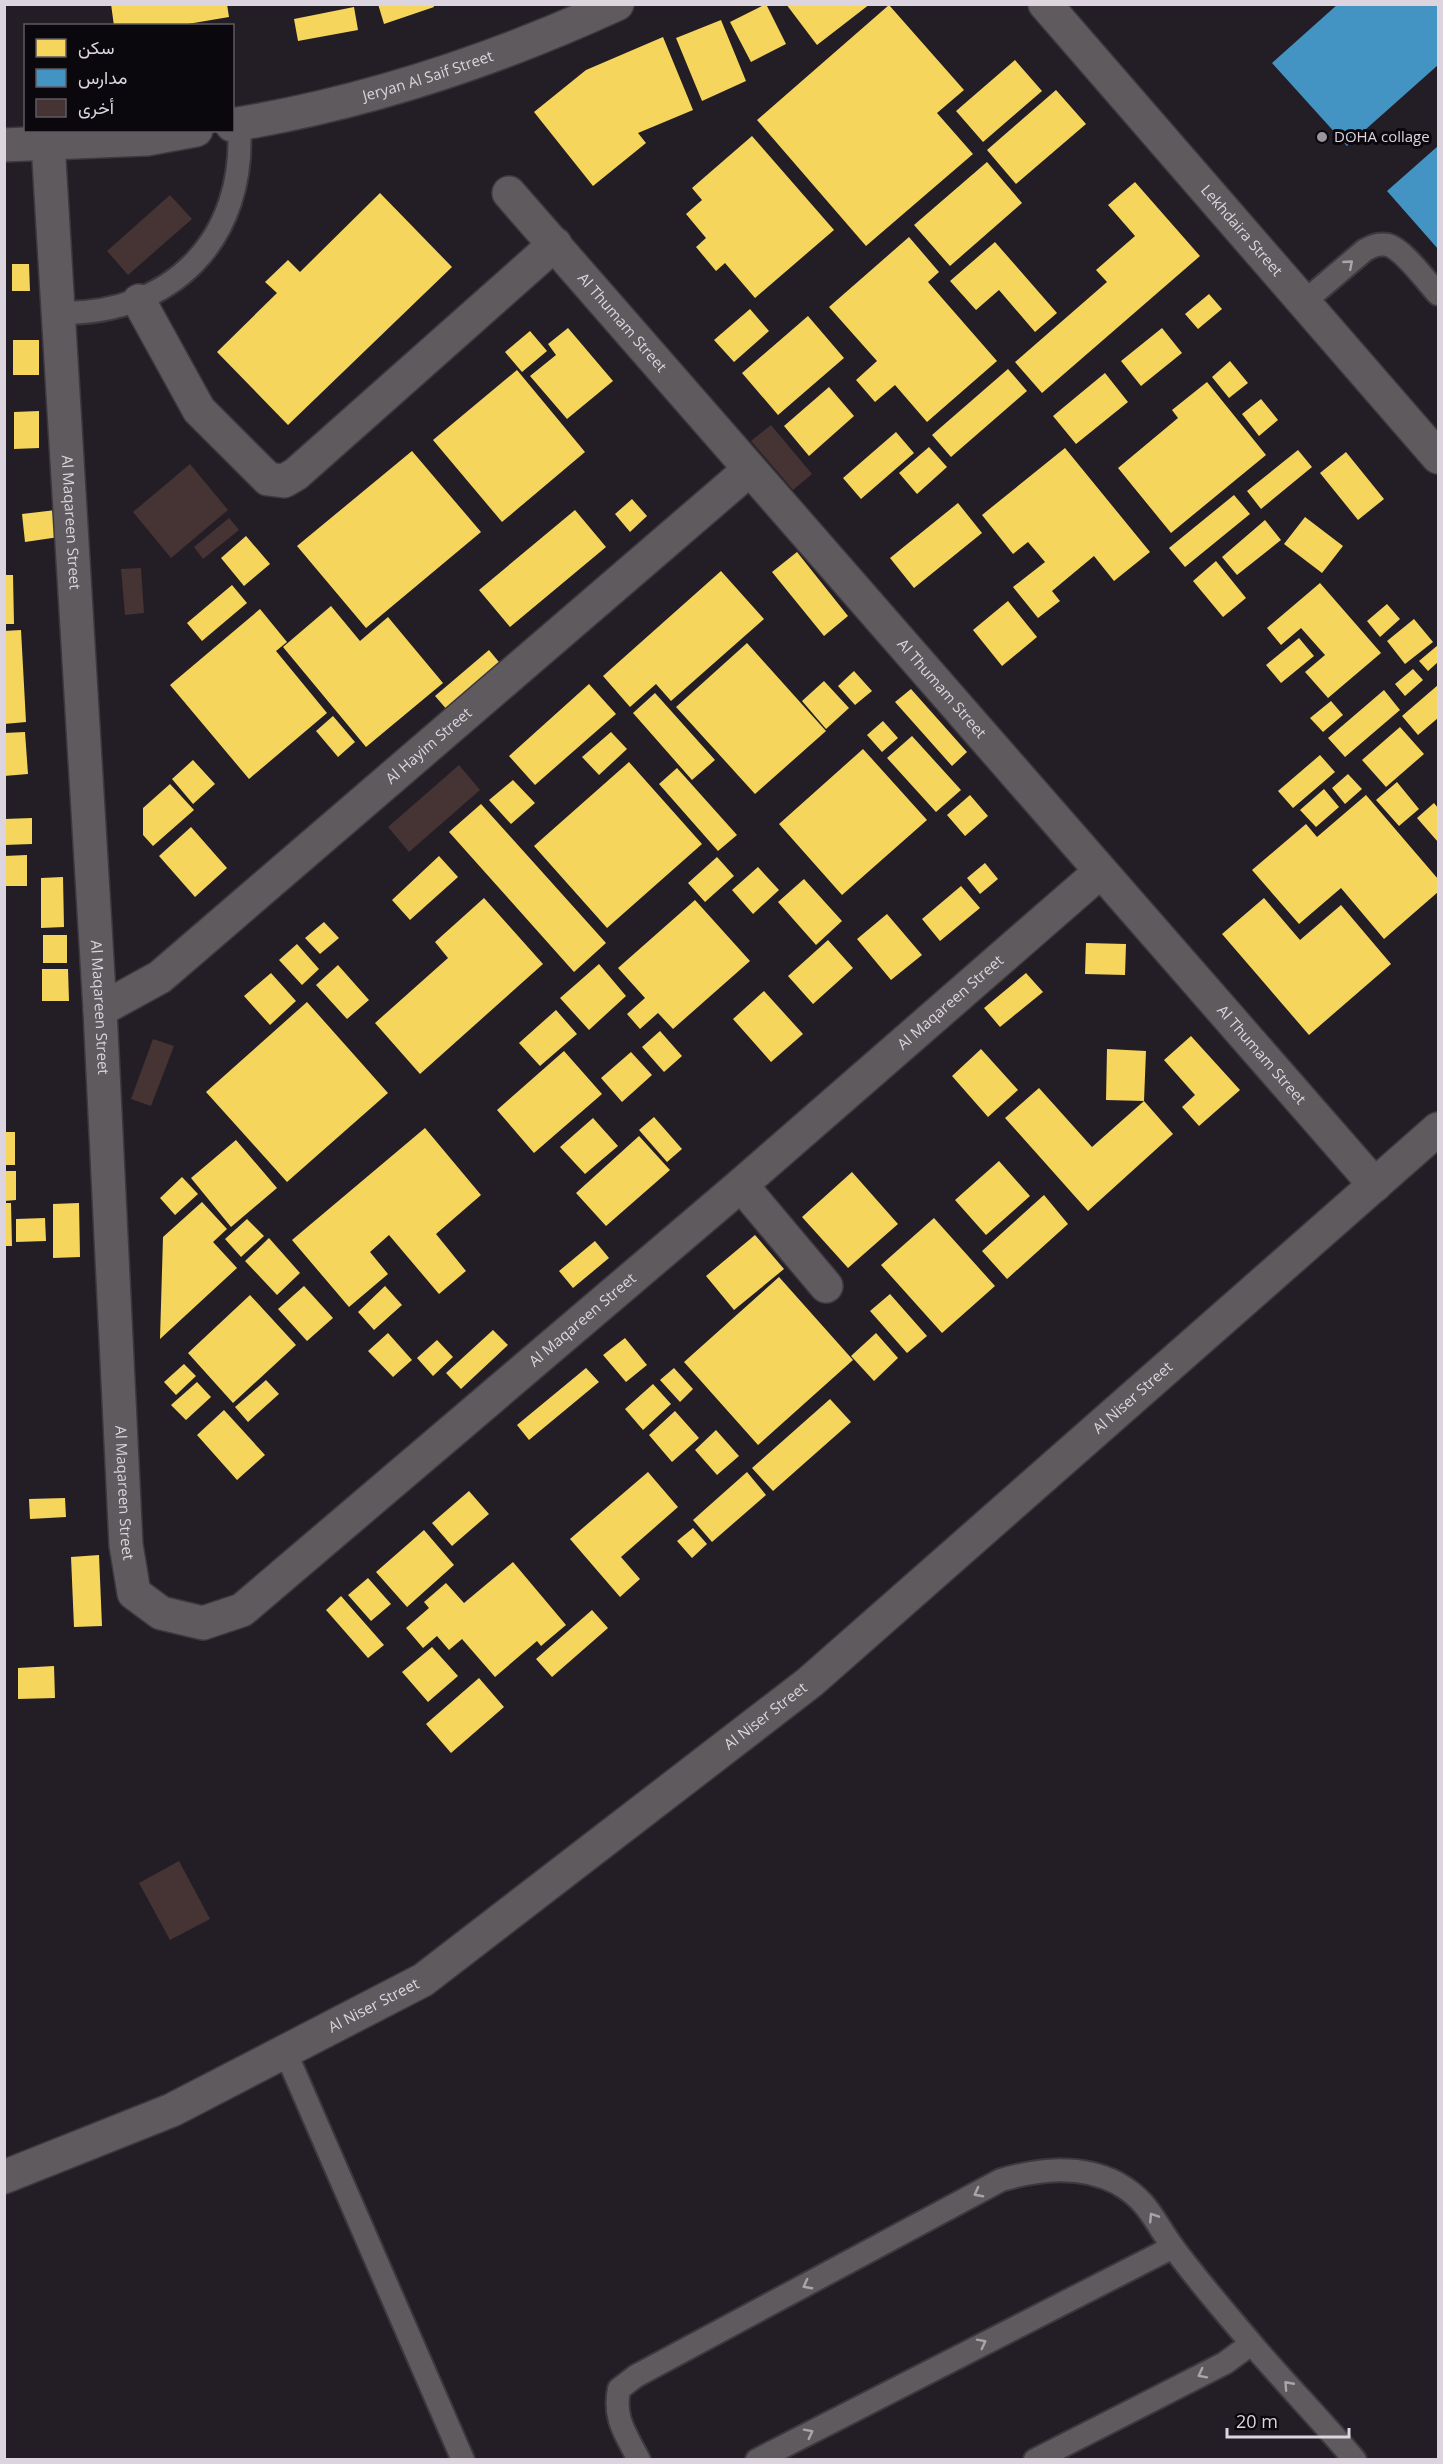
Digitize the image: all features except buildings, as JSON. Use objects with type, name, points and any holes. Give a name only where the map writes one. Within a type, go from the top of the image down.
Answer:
[{"type":"street","name":"Jeryan Al Saif Street","points":[[236,124],[396,88],[548,36],[617,4]]},
{"type":"street","name":"Lekhdaira Street","points":[[1045,4],[1438,457]]},
{"type":"street","points":[[4,145],[147,139],[185,132]]},
{"type":"street","name":"Al Maqareen Street","points":[[48,143],[100,1010],[126,1545],[134,1593],[160,1613],[203,1623],[242,1610],[741,1185],[1100,872]]},
{"type":"street","name":"Al Thumam Street","points":[[509,193],[1100,872],[1376,1185]]},
{"type":"street","points":[[139,301],[200,410],[268,478],[284,481],[296,474],[555,244]]},
{"type":"street","name":"Al Hayim Street","points":[[100,1010],[160,977],[749,470]]},
{"type":"street","name":"Al Niser Street","points":[[4,2177],[172,2110],[423,1980],[810,1682],[1438,1129]]},
{"type":"street","points":[[741,1185],[826,1286]]},
{"type":"lane","points":[[59,313],[86,314],[139,301],[163,289],[185,272],[204,252],[231,205],[238,178],[241,151],[236,124]]},
{"type":"lane","points":[[1304,302],[1365,250],[1377,244],[1389,245],[1398,252],[1438,294]]},
{"type":"lane","points":[[285,2051],[462,2460]]},
{"type":"lane","points":[[639,2460],[617,2417],[619,2389],[647,2370],[1001,2180],[1029,2172],[1058,2169],[1086,2173],[1115,2182],[1140,2197],[1173,2247],[1345,2457]]},
{"type":"lane","points":[[757,2460],[1173,2247]]},
{"type":"lane","points":[[1035,2460],[1225,2363],[1251,2344]]},
{"type":"place","name":"DOHA collage","points":[[1322,137]]}]
